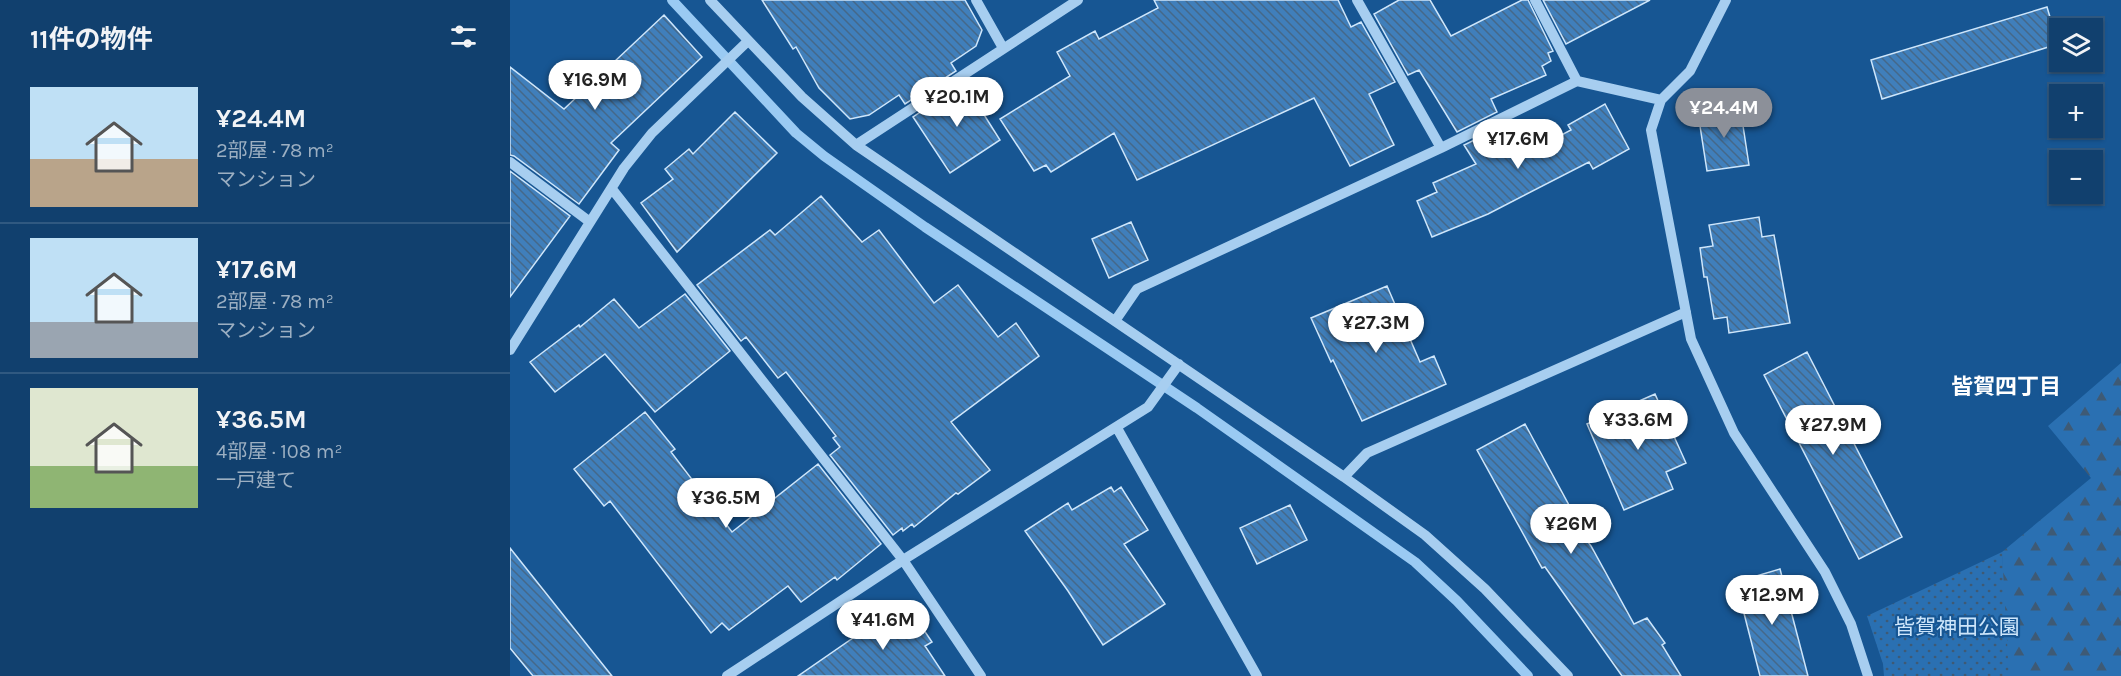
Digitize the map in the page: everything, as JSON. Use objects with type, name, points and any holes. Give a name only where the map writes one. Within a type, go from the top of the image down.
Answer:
[{"type":"street","points":[[710,0],[802,98],[856,145],[1344,477],[1425,535],[1485,589],[1568,676]]},
{"type":"street","points":[[976,0],[1003,48]]},
{"type":"street","points":[[856,145],[1078,0]]},
{"type":"street","points":[[1357,0],[1441,148]]},
{"type":"street","points":[[1535,0],[1577,81]]},
{"type":"street","points":[[1726,0],[1690,71],[1661,100],[1651,130],[1691,339],[1734,433],[1825,572],[1851,624],[1868,676]]},
{"type":"street","points":[[511,346],[624,168],[652,134],[748,41]]},
{"type":"street","points":[[1115,321],[1137,290],[1441,148],[1577,81],[1661,100]]},
{"type":"street","points":[[510,162],[591,222]]},
{"type":"street","points":[[612,189],[903,560],[981,676]]},
{"type":"street","points":[[1344,477],[1367,453],[1686,312]]},
{"type":"street","points":[[726,676],[903,560],[1148,407],[1179,364]]},
{"type":"street","points":[[1117,428],[1257,676]]},
{"type":"green space","points":[[2121,363],[2121,676],[2005,676],[2002,552],[2091,478],[2048,426]]},
{"type":"green space","name":"皆賀神田公園","points":[[2002,552],[2009,676],[1884,676],[1883,664],[1867,616]]},
{"type":"building","points":[[762,0],[965,0],[982,30],[976,46],[951,63],[956,71],[905,104],[899,95],[869,115],[850,119],[819,88],[796,47],[793,49]]},
{"type":"building","points":[[1154,0],[1338,0],[1351,27],[1361,22],[1395,82],[1369,94],[1394,145],[1350,166],[1314,98],[1137,180],[1114,133],[1051,172],[1046,165],[1034,171],[1000,119],[1070,76],[1057,52],[1095,31],[1099,39],[1158,8]]},
{"type":"building","points":[[1399,0],[1430,0],[1451,36],[1522,0],[1528,0],[1553,51],[1548,53],[1551,61],[1542,66],[1546,75],[1491,99],[1497,112],[1457,132],[1419,70],[1408,75],[1374,14]]},
{"type":"building","points":[[1543,0],[1650,0],[1566,44]]},
{"type":"building","points":[[2047,7],[2050,18],[2049,47],[1882,99],[1871,60]]},
{"type":"building","points":[[664,15],[702,57],[611,143],[619,150],[579,204],[510,155],[510,67],[564,109]]},
{"type":"building","points":[[964,83],[1000,140],[950,173],[913,117]]},
{"type":"building","points":[[1605,104],[1629,149],[1593,169],[1589,162],[1488,214],[1432,237],[1417,201],[1437,192],[1433,183],[1476,164],[1464,145],[1503,126],[1518,158],[1571,130],[1568,125]]},
{"type":"building","points":[[1740,106],[1749,165],[1707,171],[1698,113]]},
{"type":"building","points":[[735,112],[777,153],[677,252],[641,203],[673,179],[665,169],[689,149],[693,154]]},
{"type":"building","points":[[510,171],[570,216],[510,297]]},
{"type":"building","points":[[821,196],[862,242],[879,230],[934,303],[958,285],[998,337],[1016,323],[1039,356],[951,422],[990,470],[958,494],[956,493],[914,527],[912,524],[893,535],[830,455],[840,447],[833,438],[836,436],[786,372],[778,378],[746,337],[741,341],[697,285],[770,230],[775,235]]},
{"type":"building","points":[[1759,217],[1762,237],[1774,235],[1790,323],[1729,333],[1727,317],[1714,319],[1700,248],[1713,246],[1709,225]]},
{"type":"building","points":[[1131,222],[1148,260],[1109,278],[1092,239]]},
{"type":"building","points":[[1387,286],[1420,362],[1434,356],[1446,384],[1362,421],[1311,318]]},
{"type":"building","points":[[685,294],[730,351],[655,412],[605,354],[555,392],[530,362],[579,325],[580,327],[614,299],[639,328]]},
{"type":"building","points":[[1807,352],[1902,537],[1859,559],[1764,375]]},
{"type":"building","points":[[1655,394],[1686,463],[1666,472],[1673,489],[1624,510],[1587,424]]},
{"type":"building","points":[[645,412],[675,449],[671,452],[732,532],[818,464],[881,544],[837,580],[835,577],[801,602],[788,586],[729,630],[722,623],[711,633],[610,501],[604,506],[574,469]]},
{"type":"building","points":[[1525,424],[1582,529],[1579,530],[1591,546],[1634,624],[1647,618],[1665,643],[1662,645],[1681,676],[1622,676],[1545,567],[1542,568],[1477,450]]},
{"type":"building","points":[[1111,487],[1114,492],[1121,487],[1148,530],[1124,544],[1165,604],[1103,645],[1025,531],[1068,503],[1072,510]]},
{"type":"building","points":[[1290,505],[1307,540],[1257,564],[1240,528]]},
{"type":"building","points":[[510,548],[612,676],[533,676],[510,648]]},
{"type":"building","points":[[1780,569],[1808,676],[1760,676],[1736,582]]},
{"type":"building","points":[[905,602],[932,642],[925,646],[945,676],[798,676]]},
{"type":"waterway","points":[[672,0],[796,133],[824,156],[925,227],[1197,408],[1415,562],[1457,601],[1528,676]]},
{"type":"district","name":"皆賀四丁目","points":[[2006,386]]}]
